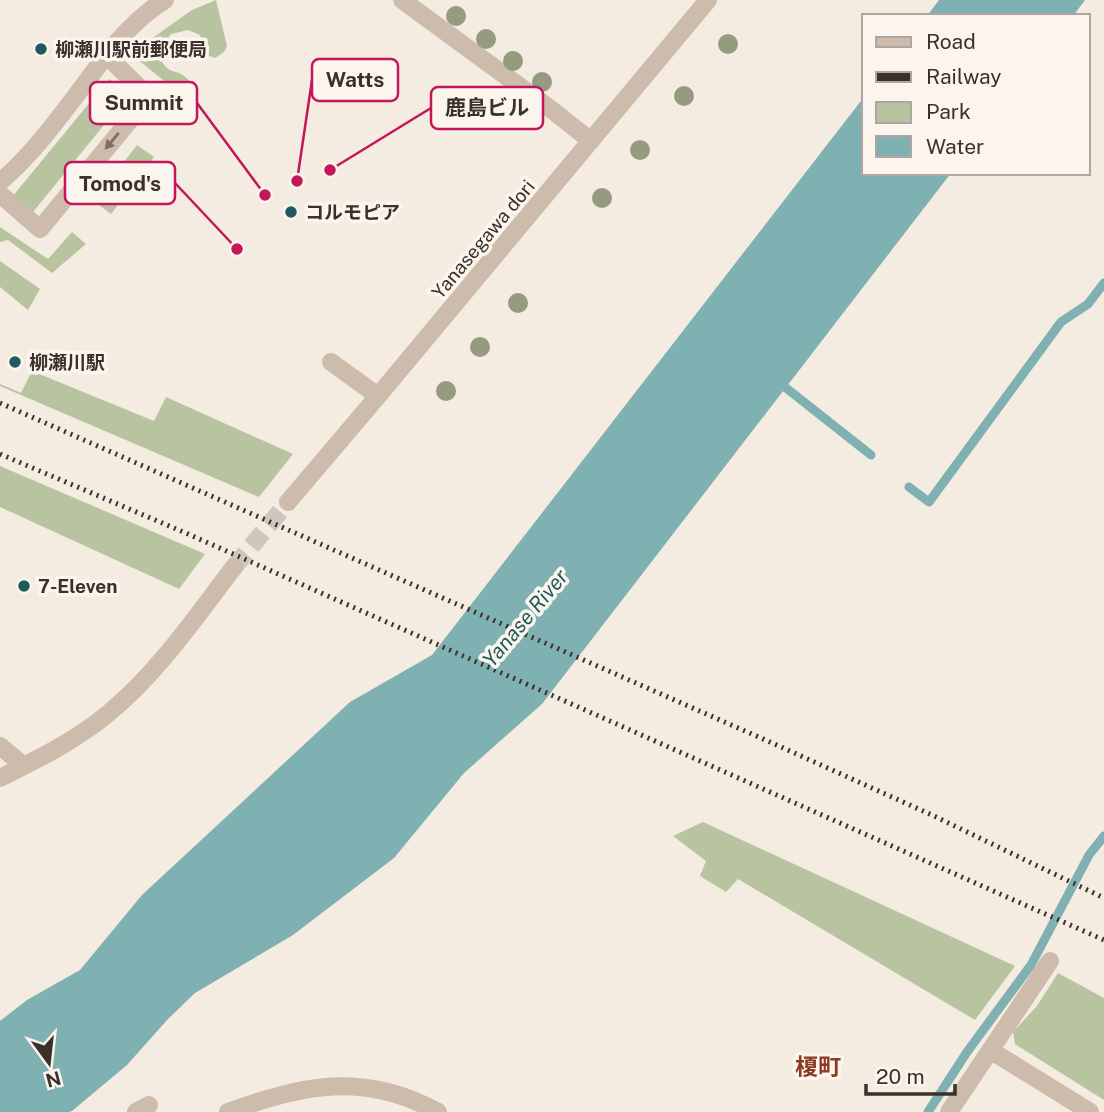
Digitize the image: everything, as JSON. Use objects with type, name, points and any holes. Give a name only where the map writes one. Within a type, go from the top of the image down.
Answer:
[{"type":"street","points":[[0,182],[36,146],[140,9],[165,0]]},
{"type":"street","points":[[402,0],[592,141]]},
{"type":"street","name":"Yanasegawa dori","points":[[288,502],[708,0]]},
{"type":"street","points":[[0,194],[40,229],[149,97],[107,55]]},
{"type":"street","points":[[331,362],[378,396]]},
{"type":"street","points":[[0,778],[92,726],[129,695],[172,648],[234,567]]},
{"type":"street","points":[[0,746],[24,766]]},
{"type":"street","points":[[949,1112],[1050,961]]},
{"type":"street","points":[[990,1051],[1090,1112]]},
{"type":"street","points":[[228,1112],[289,1092],[348,1087],[386,1091],[420,1102],[438,1112]]},
{"type":"green space","points":[[216,0],[227,46],[224,52],[215,58],[206,55],[200,35],[188,30],[171,34],[158,50],[168,69],[181,74],[190,82],[196,99],[184,112],[175,115],[166,108],[163,80],[136,58],[154,37],[192,10]]},
{"type":"green space","points":[[109,79],[130,93],[33,212],[12,197]]},
{"type":"green space","points":[[137,145],[154,157],[111,214],[94,201]]},
{"type":"green space","points":[[0,227],[48,259],[72,232],[86,244],[52,273],[8,240],[0,242]]},
{"type":"green space","points":[[0,261],[40,289],[28,310],[0,287]]},
{"type":"green space","points":[[32,371],[154,421],[166,397],[293,454],[259,497],[0,386],[21,393]]},
{"type":"green space","points":[[0,466],[205,554],[179,589],[0,507]]},
{"type":"green space","points":[[703,822],[1015,966],[975,1020],[738,879],[726,892],[700,876],[706,861],[673,836]]},
{"type":"green space","points":[[1058,973],[1104,998],[1104,1100],[1015,1044],[1013,1032],[1037,1006]]},
{"type":"water","points":[[939,0],[1085,0],[1074,14],[928,14]]},
{"type":"water","name":"Yanase River","points":[[862,100],[862,175],[949,175],[542,704],[464,773],[394,858],[293,935],[195,993],[127,1065],[72,1111],[0,1112],[0,1021],[27,1000],[80,970],[142,895],[350,702],[432,655]]},
{"type":"waterway","points":[[909,487],[929,502],[1061,322],[1088,304],[1104,283]]},
{"type":"waterway","points":[[776,380],[871,455]]},
{"type":"waterway","points":[[928,1112],[967,1052],[1031,965],[1089,855],[1104,836]]},
{"type":"tunnel","points":[[234,567],[288,502]]},
{"type":"railway","points":[[0,403],[770,742],[932,815],[1104,898]]},
{"type":"railway","points":[[0,454],[188,534],[1104,940]]},
{"type":"place","name":"柳瀬川駅前郵便局","points":[[41,49]]},
{"type":"place","name":"鹿島ビル","points":[[330,170]]},
{"type":"place","name":"Watts","points":[[297,181]]},
{"type":"place","name":"Summit","points":[[265,195]]},
{"type":"place","name":"コルモピア","points":[[291,212]]},
{"type":"place","name":"Tomod's","points":[[237,249]]},
{"type":"place","name":"柳瀬川駅","points":[[15,362]]},
{"type":"place","name":"7-Eleven","points":[[24,586]]},
{"type":"district","name":"榎町","points":[[818,1066]]}]
